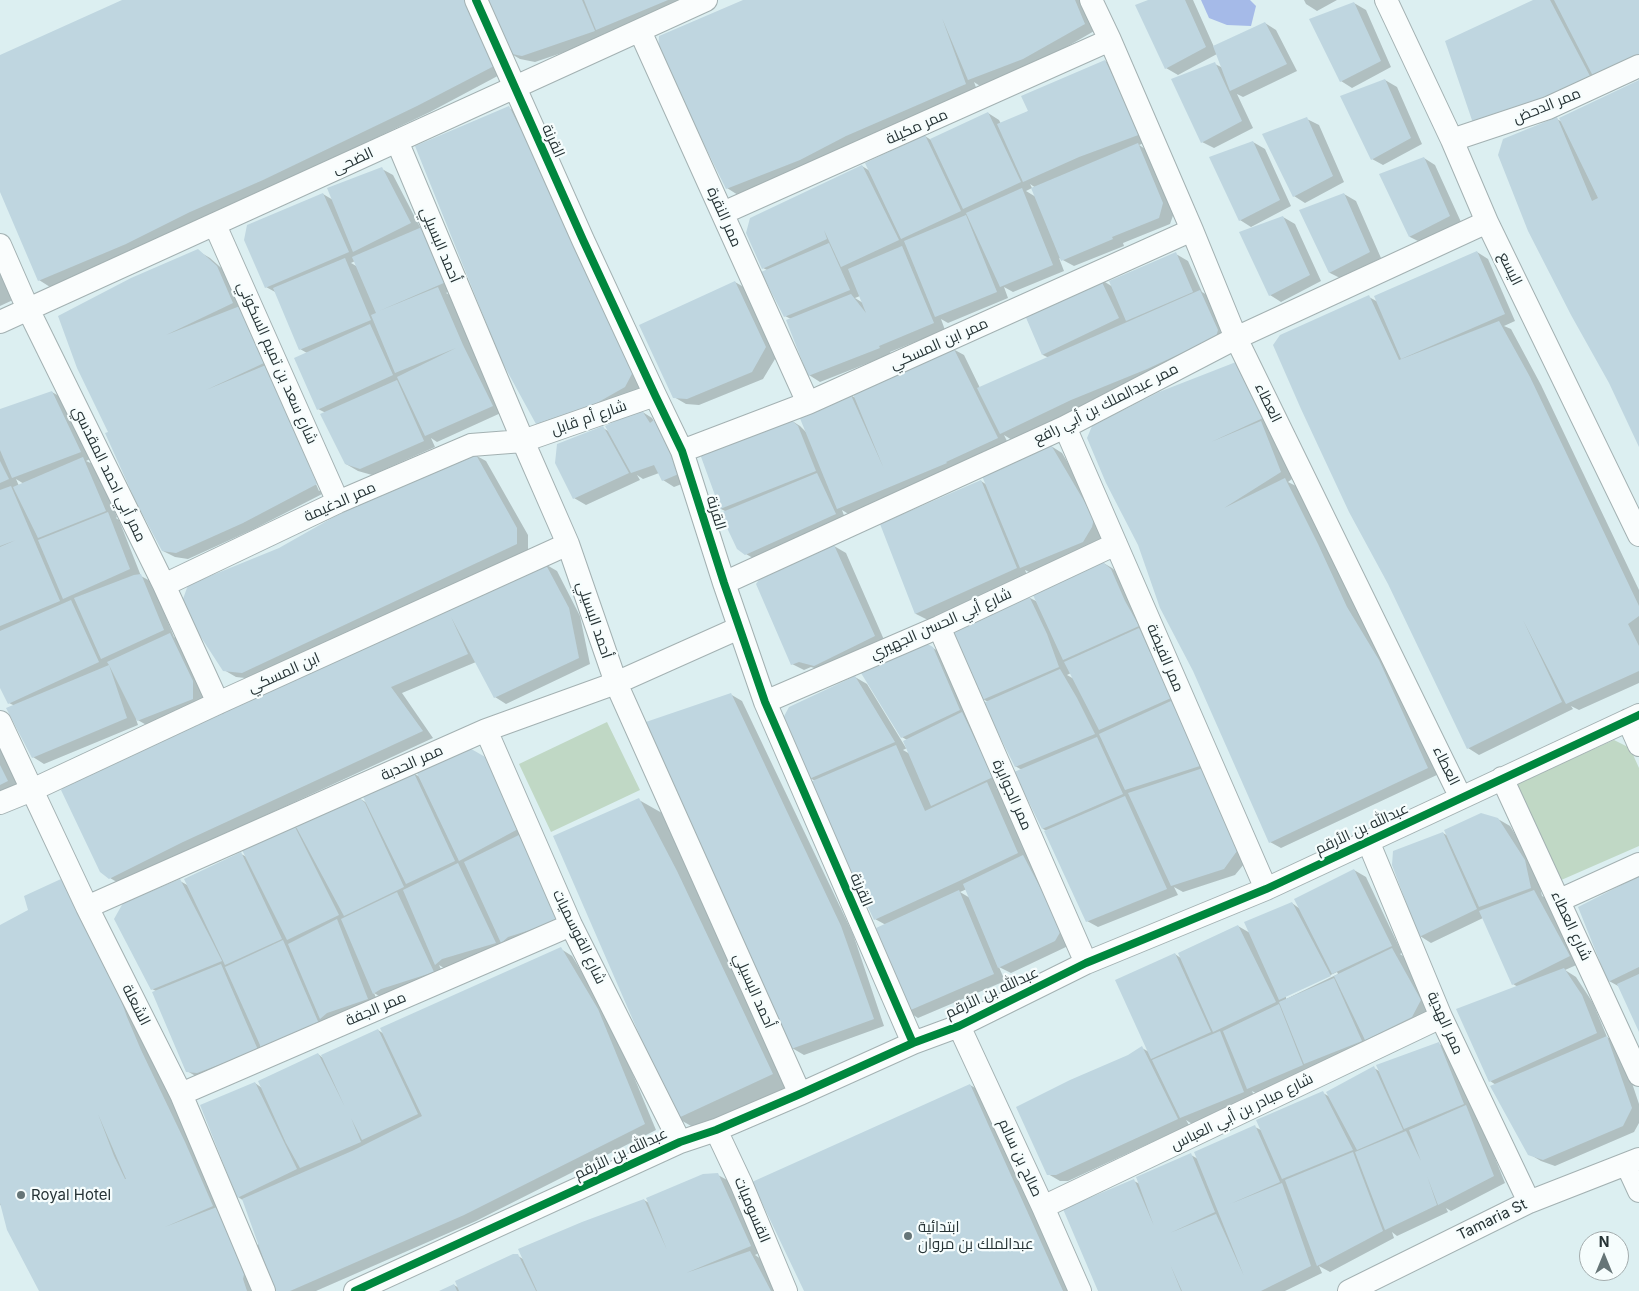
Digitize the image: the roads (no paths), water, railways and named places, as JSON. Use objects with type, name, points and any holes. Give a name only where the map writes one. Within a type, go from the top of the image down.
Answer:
[{"type":"street","name":"القرنة","points":[[476,0],[654,395],[682,451],[765,702],[912,1043]]},
{"type":"street","name":"الضحى","points":[[0,322],[706,0]]},
{"type":"street","name":"العطاء","points":[[1091,0],[1192,230],[1236,338],[1461,798]]},
{"type":"street","name":"اليسع","points":[[1386,0],[1452,140],[1487,222],[1639,535]]},
{"type":"street","name":"ممر النقرة","points":[[640,31],[808,403]]},
{"type":"street","name":"ممر مكيلة","points":[[723,213],[1110,40]]},
{"type":"street","name":"ممر الدحض","points":[[1452,140],[1548,108],[1639,66]]},
{"type":"street","name":"أحمد البسيلي","points":[[396,141],[568,544],[616,683],[800,1094]]},
{"type":"street","name":"ممر عبدالملك بن أبي رافع","points":[[724,582],[1065,427],[1236,338],[1487,222]]},
{"type":"street","name":"شارع سعد بن تميم السكوني","points":[[215,225],[338,502]]},
{"type":"street","name":"ممر ابن المسكي","points":[[682,451],[808,403],[1192,230]]},
{"type":"street","name":"ممر أبي احمد المقدسي","points":[[0,245],[28,309],[164,585],[218,703]]},
{"type":"street","name":"شارع أم قابل","points":[[523,441],[654,395]]},
{"type":"street","name":"ممر الفيضة","points":[[1065,427],[1266,889]]},
{"type":"street","name":"ممر الدغيمة","points":[[164,585],[338,502],[471,445],[523,441]]},
{"type":"street","name":"ابن المسكي","points":[[0,803],[568,544]]},
{"type":"street","name":"شارع أبي الحسن الجهيري","points":[[765,702],[939,627],[1116,544]]},
{"type":"street","name":"ممر الجوابرة","points":[[939,627],[1086,963]]},
{"type":"street","name":"ممر الحدبة","points":[[87,907],[486,730],[616,683],[739,628]]},
{"type":"street","name":"عبدالله بن الأرقم","points":[[355,1291],[680,1142],[716,1130],[912,1043],[959,1026],[1086,963],[1266,889],[1633,718]]},
{"type":"street","points":[[1633,718],[1639,745]]},
{"type":"street","name":"الشعلة","points":[[0,722],[87,907],[181,1094],[264,1291]]},
{"type":"street","name":"شارع القوسميات","points":[[486,730],[571,925],[680,1142]]},
{"type":"street","name":"شارع العطاء","points":[[1502,778],[1560,900],[1639,1075]]},
{"type":"street","name":"ممر الهدية","points":[[1368,841],[1440,1017],[1529,1202]]},
{"type":"street","points":[[1560,900],[1639,864]]},
{"type":"street","name":"ممر الجفة","points":[[181,1094],[571,925]]},
{"type":"street","name":"شارع مبادر بن أبي العباس","points":[[1043,1207],[1440,1017]]},
{"type":"street","name":"صالح بن سالم","points":[[959,1026],[1080,1291]]},
{"type":"street","name":"القسوميات","points":[[716,1130],[741,1183],[786,1291]]},
{"type":"street","points":[[1633,1162],[1639,1191]]},
{"type":"street","name":"Tamaria St","points":[[1349,1291],[1529,1202],[1633,1162]]},
{"type":"water","points":[[1201,0],[1250,0],[1256,6],[1251,26],[1227,25],[1209,18]]},
{"type":"place","name":"Royal Hotel","points":[[21,1195]]},
{"type":"place","name":"ابتدائية عبدالملك بن مروان","points":[[908,1236]]}]
